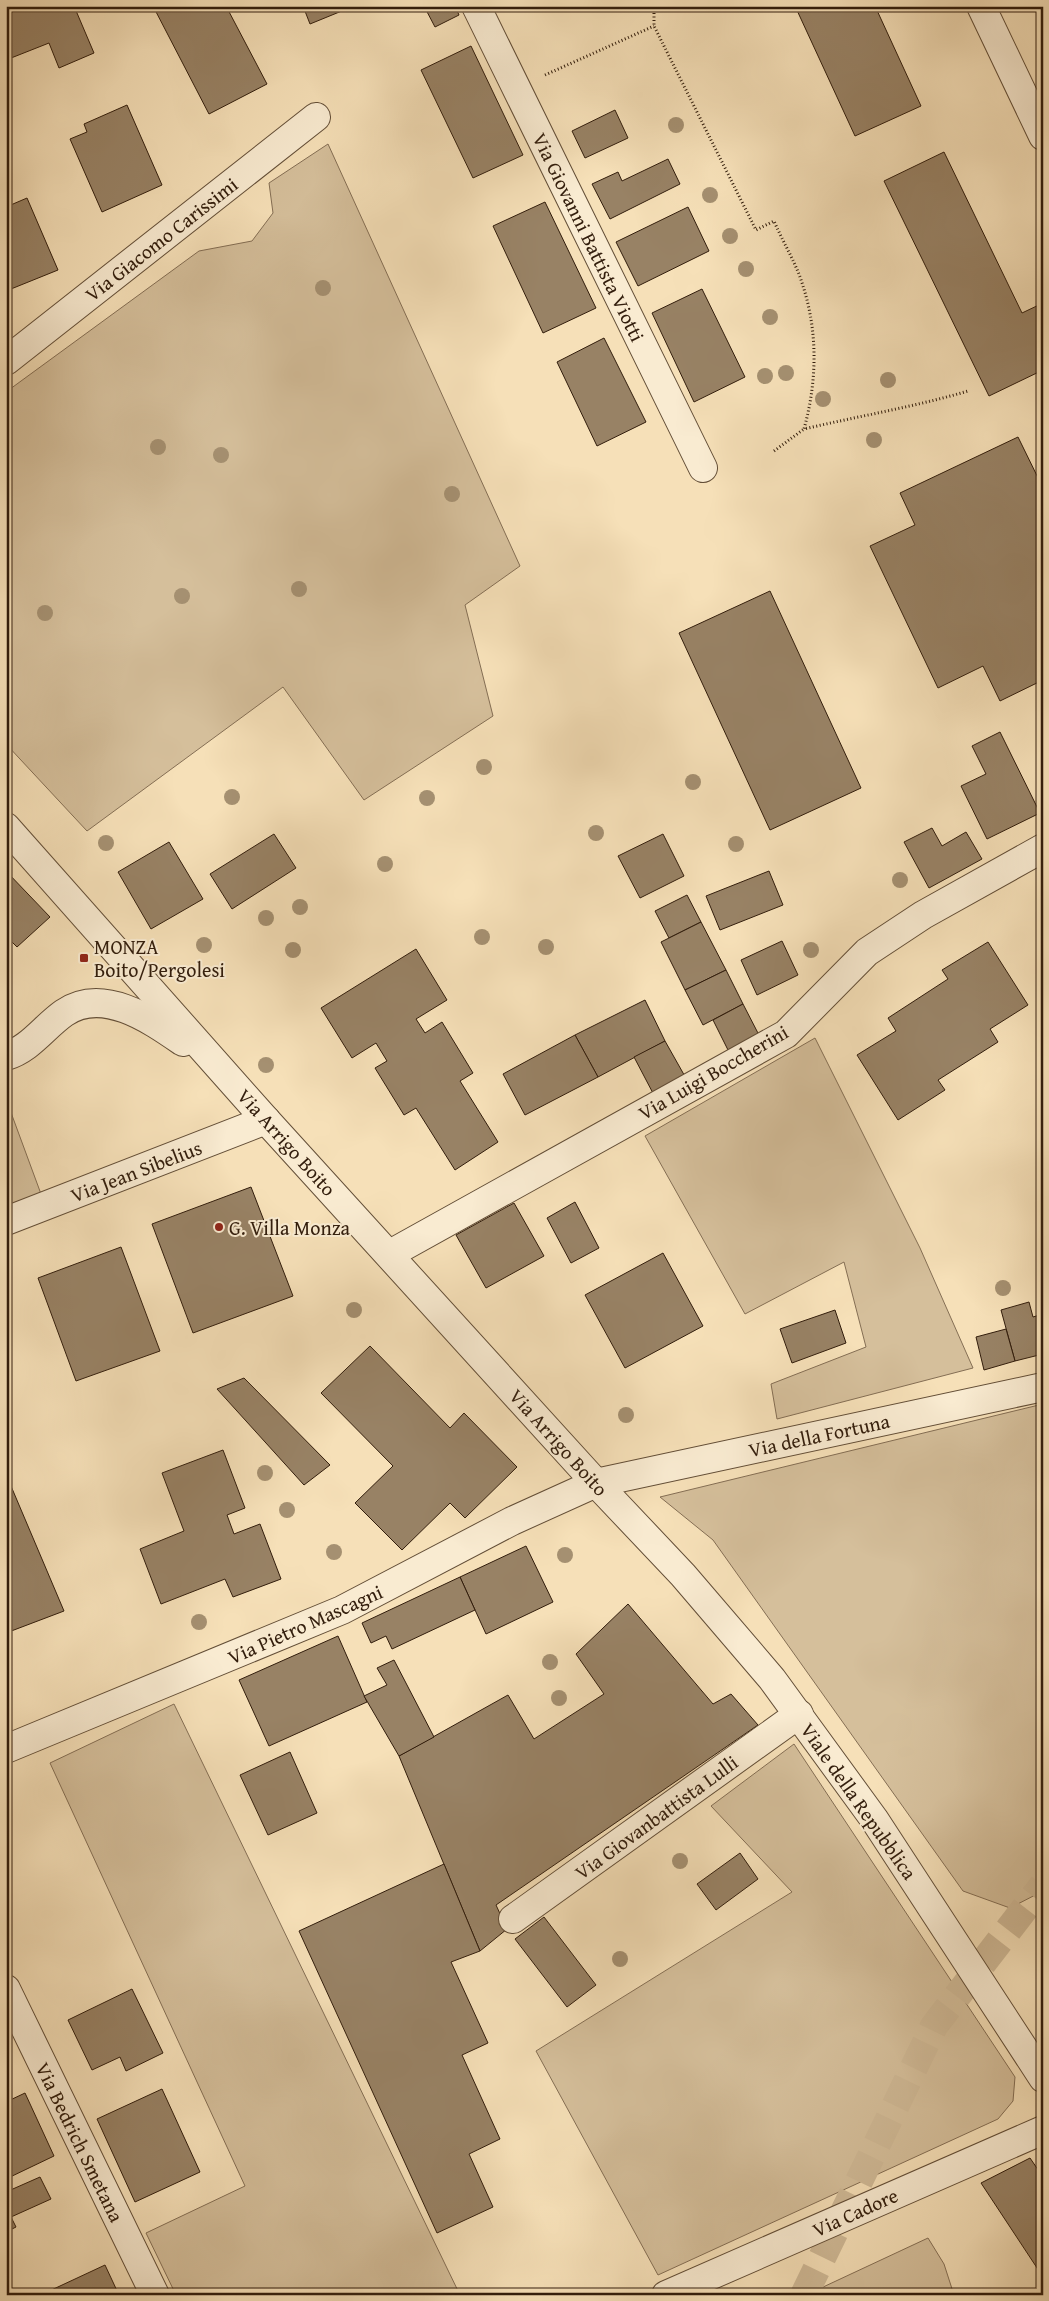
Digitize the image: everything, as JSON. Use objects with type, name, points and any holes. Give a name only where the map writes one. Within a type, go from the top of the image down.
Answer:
[{"type":"street","name":"Via Giovanni Battista Viotti","points":[[476,6],[702,468]]},
{"type":"street","points":[[981,6],[1033,95],[1043,136]]},
{"type":"street","name":"Via Giacomo Carissimi","points":[[6,361],[316,117]]},
{"type":"street","name":"Via Arrigo Boito","points":[[6,827],[266,1120],[390,1254],[596,1483],[652,1541]]},
{"type":"street","name":"Via Luigi Boccherini","points":[[390,1254],[786,1034],[867,952],[923,915],[1043,848]]},
{"type":"street","points":[[6,1056],[24,1047],[65,1012],[90,1004],[118,1006],[134,1011],[214,1062]]},
{"type":"street","name":"Via Jean Sibelius","points":[[6,1221],[266,1120]]},
{"type":"street","name":"Via della Fortuna","points":[[596,1483],[1043,1387]]},
{"type":"street","name":"Via Pietro Mascagni","points":[[6,1749],[342,1610],[512,1521],[596,1483]]},
{"type":"street","name":"Viale della Repubblica","points":[[652,1541],[738,1638],[799,1714],[874,1819],[1043,2078]]},
{"type":"street","name":"Via Giovanbattista Lulli","points":[[513,1920],[799,1714]]},
{"type":"street","name":"Via Bedrich Smetana","points":[[6,1989],[155,2295]]},
{"type":"street","name":"Via Cadore","points":[[666,2295],[1043,2130]]},
{"type":"path","points":[[654,6],[654,26],[756,230],[774,221],[800,277],[813,324],[815,379],[804,429]]},
{"type":"path","points":[[516,88],[654,26]]},
{"type":"path","points":[[774,451],[804,429],[875,412],[924,404],[968,392]]},
{"type":"shaded area","points":[[328,144],[520,566],[465,605],[493,716],[364,800],[283,687],[87,831],[6,744],[6,392],[199,251],[252,241],[273,213],[269,183]]},
{"type":"shaded area","points":[[815,1038],[920,1248],[973,1368],[777,1419],[771,1384],[866,1347],[844,1262],[745,1314],[645,1136]]},
{"type":"shaded area","points":[[6,1099],[41,1194],[6,1207]]},
{"type":"shaded area","points":[[1043,1404],[1043,1891],[1010,1908],[963,1891],[713,1540],[660,1497]]},
{"type":"shaded area","points":[[174,1704],[460,2295],[176,2295],[146,2233],[245,2186],[50,1763]]},
{"type":"shaded area","points":[[794,1744],[1015,2077],[1013,2101],[998,2119],[658,2275],[536,2051],[792,1892],[711,1806]]},
{"type":"shaded area","points":[[928,2238],[944,2264],[954,2295],[806,2295]]},
{"type":"building","points":[[15,6],[74,6],[94,53],[59,68],[49,43],[6,60],[6,10]]},
{"type":"building","points":[[153,6],[226,6],[267,84],[209,114]]},
{"type":"building","points":[[303,6],[354,6],[310,24]]},
{"type":"building","points":[[424,6],[455,6],[459,15],[435,27]]},
{"type":"building","points":[[795,6],[875,6],[921,106],[855,136]]},
{"type":"building","points":[[471,46],[523,155],[473,178],[421,70]]},
{"type":"building","points":[[127,105],[162,185],[102,212],[70,139],[87,132],[84,124]]},
{"type":"building","points":[[615,110],[628,138],[585,158],[572,131]]},
{"type":"building","points":[[944,152],[1022,313],[1043,303],[1043,370],[989,396],[884,181]]},
{"type":"building","points":[[668,159],[680,184],[610,219],[592,184],[618,172],[622,181]]},
{"type":"building","points":[[27,198],[58,270],[6,291],[6,207]]},
{"type":"building","points":[[545,202],[596,308],[543,333],[493,226]]},
{"type":"building","points":[[688,207],[709,251],[638,286],[616,242]]},
{"type":"building","points":[[702,289],[745,377],[694,402],[652,313]]},
{"type":"building","points":[[604,338],[646,422],[597,446],[557,362]]},
{"type":"building","points":[[1018,437],[1043,488],[1043,680],[1000,701],[983,666],[938,688],[870,546],[915,525],[900,493]]},
{"type":"building","points":[[770,591],[861,788],[770,830],[679,633]]},
{"type":"building","points":[[1000,732],[1040,813],[987,839],[961,786],[986,774],[972,746]]},
{"type":"building","points":[[932,828],[942,846],[966,832],[982,859],[929,888],[904,842]]},
{"type":"building","points":[[274,834],[296,868],[232,909],[210,874]]},
{"type":"building","points":[[663,834],[684,876],[640,898],[618,856]]},
{"type":"building","points":[[169,842],[203,899],[151,929],[118,872]]},
{"type":"building","points":[[6,871],[50,917],[17,947],[6,936]]},
{"type":"building","points":[[769,871],[783,905],[720,930],[706,896]]},
{"type":"building","points":[[687,895],[701,922],[669,938],[655,911]]},
{"type":"building","points":[[701,922],[726,970],[685,990],[661,942]]},
{"type":"building","points":[[782,941],[798,975],[757,995],[741,960]]},
{"type":"building","points":[[988,942],[1028,1005],[990,1029],[998,1042],[938,1080],[945,1090],[898,1120],[857,1055],[896,1031],[888,1018],[948,979],[942,970]]},
{"type":"building","points":[[416,949],[447,1000],[416,1019],[425,1033],[442,1022],[473,1073],[460,1081],[498,1142],[455,1170],[416,1108],[404,1115],[375,1068],[387,1061],[376,1043],[352,1058],[321,1008]]},
{"type":"building","points":[[726,970],[743,1004],[703,1025],[685,990]]},
{"type":"building","points":[[645,1000],[665,1041],[598,1077],[575,1035]]},
{"type":"building","points":[[743,1004],[760,1037],[729,1052],[713,1020]]},
{"type":"building","points":[[575,1035],[598,1077],[525,1115],[503,1074]]},
{"type":"building","points":[[665,1041],[687,1080],[655,1097],[634,1057]]},
{"type":"building","points":[[251,1187],[293,1296],[193,1333],[152,1224]]},
{"type":"building","points":[[575,1202],[599,1248],[571,1263],[547,1218]]},
{"type":"building","points":[[514,1203],[544,1256],[486,1288],[456,1235]]},
{"type":"building","points":[[121,1247],[160,1351],[76,1381],[38,1278]]},
{"type":"building","points":[[663,1253],[703,1326],[625,1368],[585,1295]]},
{"type":"building","points":[[1029,1302],[1033,1317],[1043,1314],[1043,1354],[1015,1361],[1001,1310]]},
{"type":"building","points":[[835,1310],[846,1343],[792,1363],[780,1329]]},
{"type":"building","points":[[1006,1329],[1015,1361],[984,1370],[976,1337]]},
{"type":"building","points":[[370,1346],[450,1428],[464,1413],[517,1467],[465,1518],[450,1503],[402,1550],[355,1503],[393,1466],[321,1393]]},
{"type":"building","points":[[244,1378],[330,1465],[304,1485],[217,1389]]},
{"type":"building","points":[[223,1450],[245,1508],[227,1515],[234,1534],[260,1524],[281,1579],[233,1597],[225,1579],[161,1604],[140,1549],[184,1531],[162,1473]]},
{"type":"building","points":[[8,1479],[64,1611],[6,1633],[6,1480]]},
{"type":"building","points":[[526,1546],[553,1602],[486,1634],[460,1577]]},
{"type":"building","points":[[460,1577],[475,1610],[392,1649],[386,1636],[371,1643],[362,1623]]},
{"type":"building","points":[[628,1604],[713,1704],[731,1694],[758,1725],[496,1905],[507,1929],[480,1951],[399,1756],[508,1695],[534,1739],[604,1694],[576,1654]]},
{"type":"building","points":[[338,1636],[367,1702],[269,1746],[239,1680]]},
{"type":"building","points":[[394,1660],[434,1737],[399,1756],[364,1696],[387,1685],[377,1668]]},
{"type":"building","points":[[290,1752],[317,1813],[268,1835],[240,1775]]},
{"type":"building","points":[[740,1853],[758,1879],[716,1910],[697,1884]]},
{"type":"building","points":[[444,1864],[480,1951],[451,1962],[488,2043],[462,2055],[500,2139],[469,2154],[493,2207],[437,2233],[299,1931]]},
{"type":"building","points":[[544,1917],[596,1985],[567,2007],[515,1939]]},
{"type":"building","points":[[132,1989],[163,2053],[126,2071],[120,2057],[92,2070],[68,2020]]},
{"type":"building","points":[[162,2089],[200,2172],[135,2202],[97,2119]]},
{"type":"building","points":[[25,2093],[54,2156],[8,2178],[6,2173],[6,2102]]},
{"type":"building","points":[[1030,2158],[1043,2177],[1043,2277],[981,2183]]},
{"type":"building","points":[[40,2177],[51,2199],[11,2217],[16,2227],[6,2232],[6,2192]]},
{"type":"building","points":[[105,2265],[119,2295],[45,2295],[45,2293]]},
{"type":"building","points":[[1043,2283],[1043,2295],[1029,2295]]},
{"type":"tunnel","points":[[804,2295],[934,2026],[1043,1885]]},
{"type":"place","name":"MONZA Boito/Pergolesi","points":[[84,958]]},
{"type":"place","name":"G. Villa Monza","points":[[219,1227]]}]
